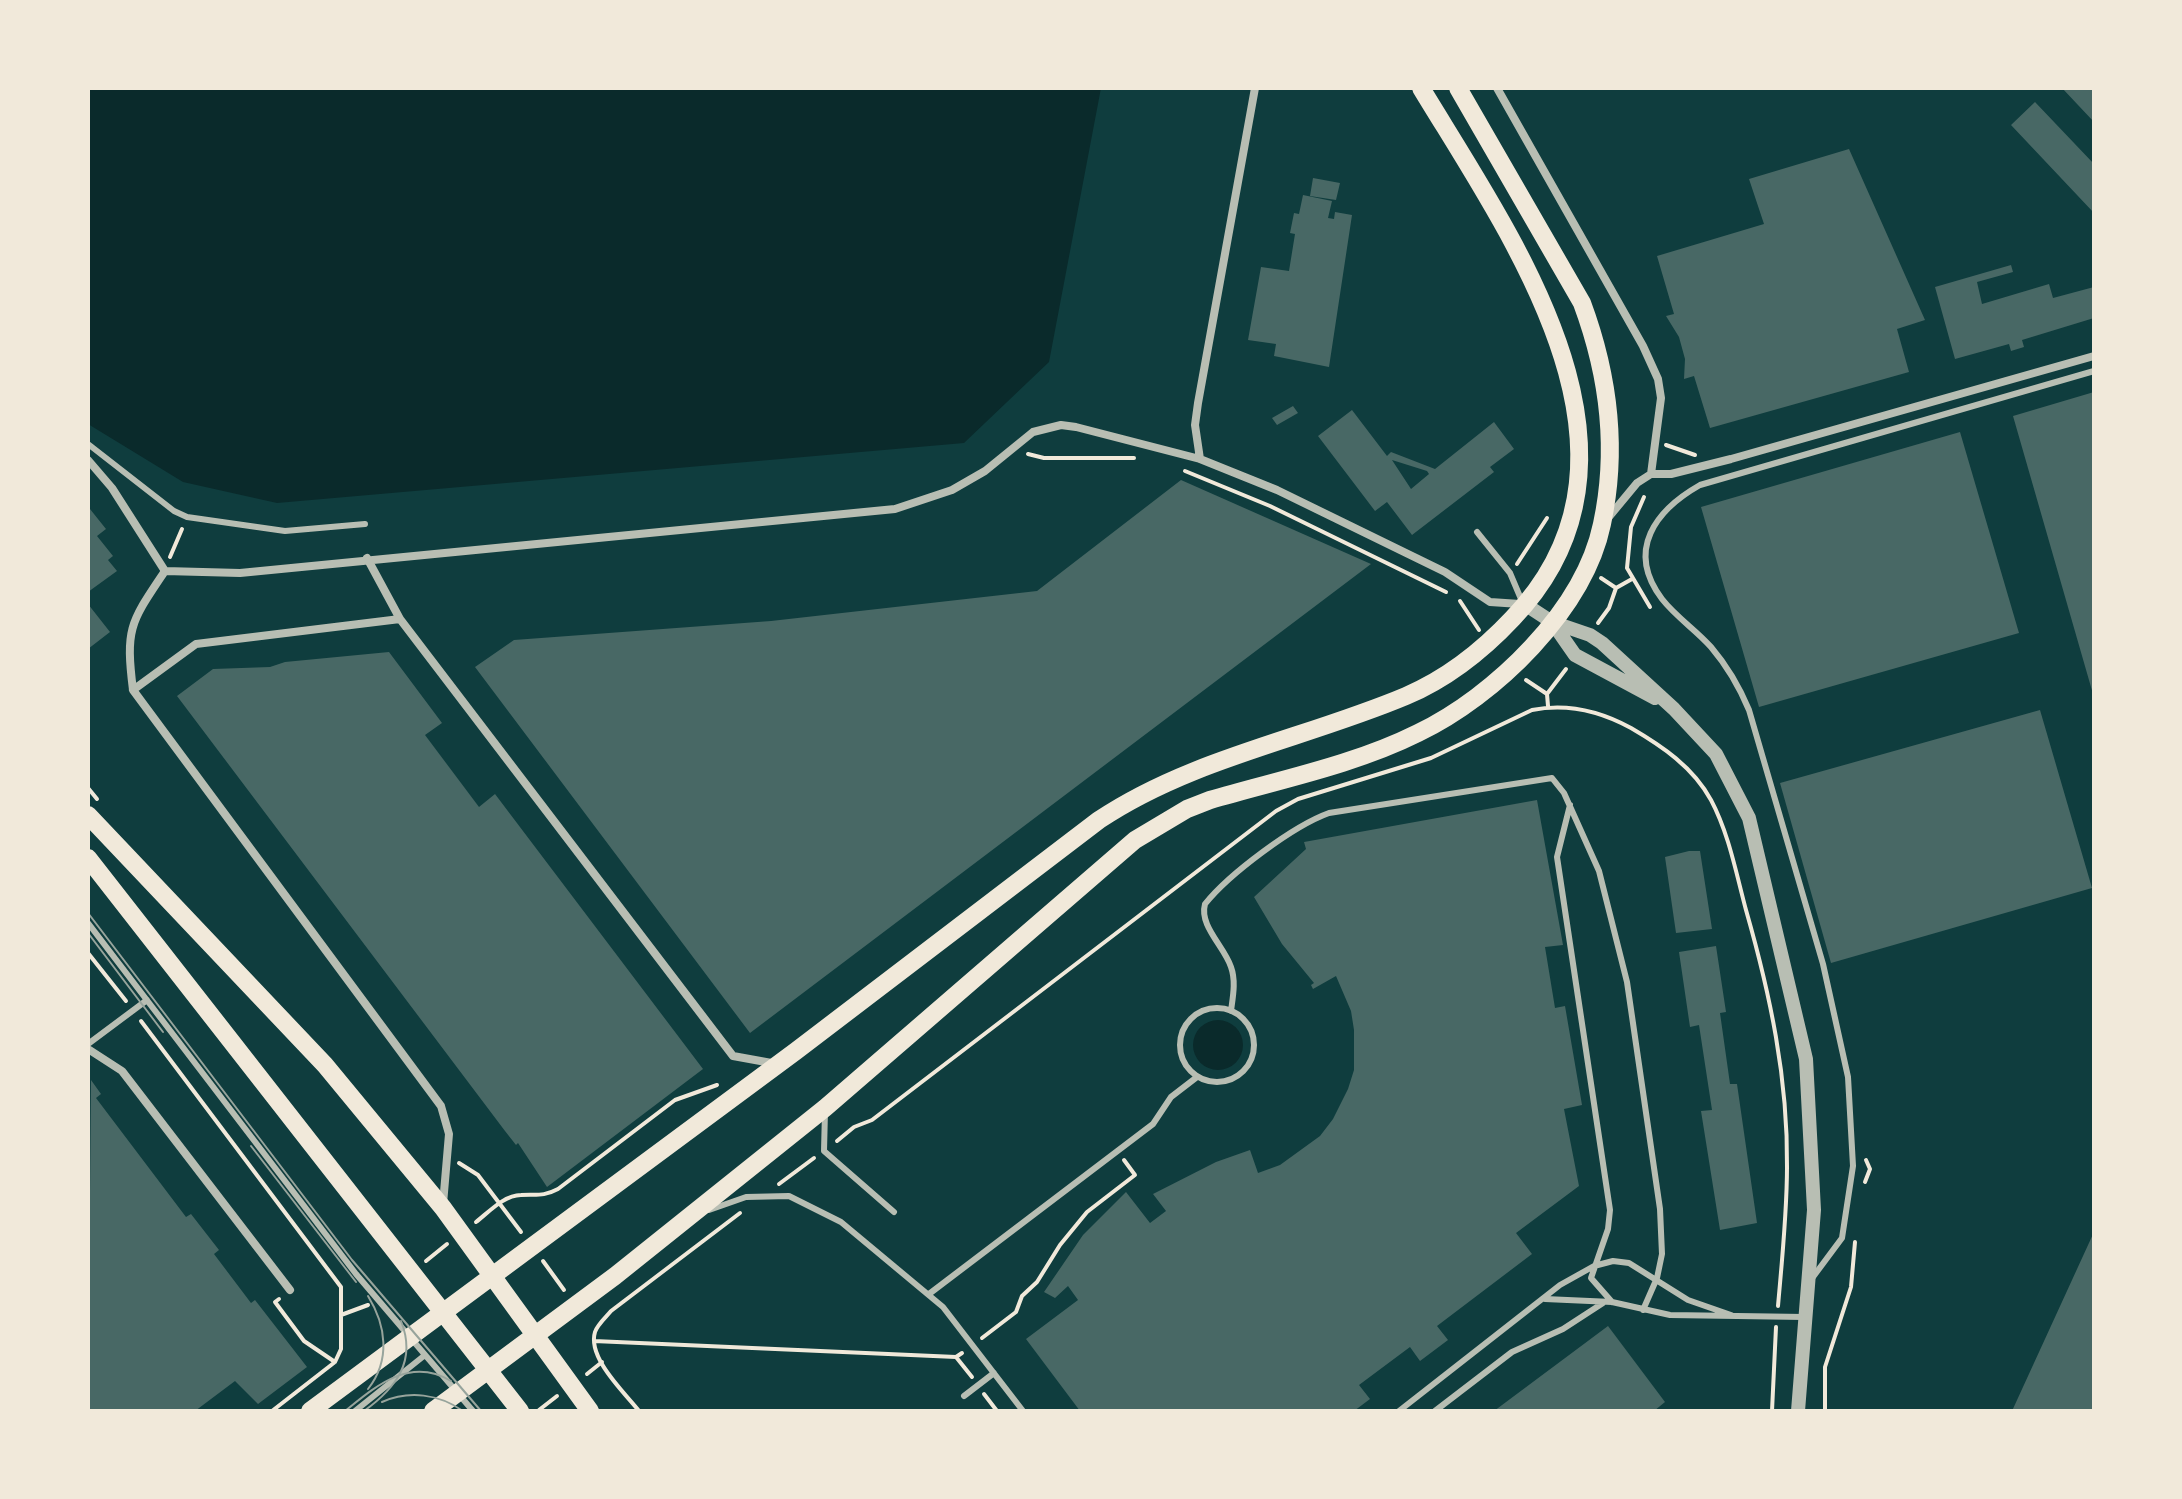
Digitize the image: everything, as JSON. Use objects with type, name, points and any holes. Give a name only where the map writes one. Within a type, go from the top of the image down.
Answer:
[{"type":"main road","points":[[310,1411],[681,1137],[1071,840],[1126,802],[1187,773],[1409,695],[1462,663],[1526,605],[1546,576],[1563,539],[1579,460],[1577,404],[1555,330],[1471,170],[1421,88]]},
{"type":"main road","points":[[433,1411],[576,1305],[825,1108],[1135,840],[1187,809],[1210,800],[1377,750],[1417,734],[1493,686],[1552,622],[1584,570],[1602,525],[1611,444],[1596,340],[1582,303],[1458,88]]},
{"type":"main road","points":[[88,815],[325,1065],[443,1208],[590,1411]]},
{"type":"main road","points":[[88,858],[445,1311],[520,1411]]},
{"type":"street","points":[[1200,459],[1195,425],[1198,403],[1255,88]]},
{"type":"street","points":[[1497,88],[1643,346],[1658,379],[1661,398],[1651,474]]},
{"type":"street","points":[[1602,525],[1637,483],[1651,474],[1671,474],[1731,459],[2094,356]]},
{"type":"street","points":[[165,571],[240,573],[367,558],[895,509],[952,490],[1033,432],[1061,425],[1124,437],[1200,459],[1277,490],[1445,572],[1490,602],[1526,605],[1552,622],[1590,635],[1674,709],[1716,754],[1740,794],[1749,818],[1806,1059],[1812,1130],[1814,1210],[1811,1280],[1804,1317],[1798,1411]]},
{"type":"street","points":[[88,460],[112,488],[165,571]]},
{"type":"street","points":[[367,558],[400,619],[710,1021],[733,1056],[778,1064]]},
{"type":"street","points":[[165,571],[135,616],[127,639],[133,690],[441,1106],[449,1134],[443,1208]]},
{"type":"street","points":[[133,690],[196,644],[400,619]]},
{"type":"street","points":[[1552,622],[1575,655],[1674,709]]},
{"type":"street","points":[[88,1046],[122,1071],[290,1290]]},
{"type":"lane","points":[[1811,1280],[1842,1238],[1853,1166],[1848,1077],[1823,964],[1749,710],[1736,679],[1710,645],[1662,599],[1648,571],[1649,531],[1671,502],[1700,485],[2094,371]]},
{"type":"lane","points":[[88,444],[174,511],[187,517],[285,531],[365,524]]},
{"type":"lane","points":[[1477,532],[1510,573],[1526,605]]},
{"type":"lane","points":[[1231,1011],[1234,980],[1231,965],[1204,916],[1205,904],[1293,831],[1329,813],[1552,778],[1560,784],[1599,871],[1627,982],[1660,1209],[1662,1254],[1657,1278],[1643,1310]]},
{"type":"lane","points":[[1570,805],[1557,857],[1610,1210],[1608,1229],[1591,1278],[1608,1302]]},
{"type":"lane","points":[[88,923],[285,1184],[473,1411]]},
{"type":"lane","points":[[88,1046],[147,1000]]},
{"type":"lane","points":[[1202,1011],[1231,1011],[1251,1032],[1250,1062],[1227,1081],[1197,1077],[1184,1062],[1182,1032],[1202,1011]]},
{"type":"lane","points":[[929,1294],[1153,1124],[1171,1097],[1197,1077]]},
{"type":"lane","points":[[825,1108],[824,1151],[894,1212]]},
{"type":"lane","points":[[687,1218],[746,1197],[765,1194],[789,1196],[841,1222],[929,1294],[1023,1411]]},
{"type":"lane","points":[[1399,1411],[1560,1285],[1594,1266],[1613,1261],[1629,1263],[1688,1300],[1731,1315]]},
{"type":"lane","points":[[1545,1299],[1573,1303],[1608,1302],[1670,1315],[1804,1317]]},
{"type":"lane","points":[[1435,1411],[1512,1352],[1563,1329],[1608,1302]]},
{"type":"lane","points":[[355,1411],[425,1355]]},
{"type":"lane","points":[[964,1396],[994,1373]]},
{"type":"path","points":[[1015,446],[1044,458],[1143,459]]},
{"type":"path","points":[[1171,465],[1270,506],[1448,593]]},
{"type":"path","points":[[1616,588],[1632,579],[1627,560],[1631,527],[1644,497]]},
{"type":"path","points":[[165,571],[187,517]]},
{"type":"path","points":[[1459,600],[1474,624]]},
{"type":"path","points":[[1547,694],[1548,707]]},
{"type":"path","points":[[639,1411],[602,1362],[594,1341],[595,1331],[611,1311],[765,1194],[979,1040],[1276,811],[1298,799],[1431,758],[1532,710],[1548,707],[1597,712],[1646,737],[1690,772],[1710,799],[1725,830],[1772,1006],[1781,1061],[1788,1165],[1772,1411]]},
{"type":"path","points":[[88,953],[341,1287],[341,1349],[335,1362],[272,1411]]},
{"type":"path","points":[[461,1233],[499,1204],[515,1196],[538,1197],[558,1189],[675,1100],[719,1085]]},
{"type":"path","points":[[594,1341],[956,1357],[1016,1312],[1022,1296],[1037,1282],[1060,1245],[1087,1212],[1135,1175],[1118,1150]]},
{"type":"path","points":[[499,1204],[595,1331]]},
{"type":"path","points":[[290,1290],[275,1302],[304,1341],[335,1362]]},
{"type":"water","points":[[88,88],[1101,88],[1049,362],[964,443],[277,503],[183,482],[88,424]]},
{"type":"water","points":[[1218,1020],[1236,1027],[1243,1045],[1236,1063],[1218,1070],[1200,1063],[1193,1045],[1200,1027]]},
{"type":"building","points":[[2062,88],[2094,88],[2094,122]]},
{"type":"building","points":[[2035,102],[2094,164],[2094,213],[2011,125]]},
{"type":"building","points":[[1849,149],[1925,320],[1897,329],[1909,372],[1710,428],[1694,376],[1684,379],[1685,359],[1679,337],[1666,316],[1674,314],[1657,256],[1764,224],[1749,179]]},
{"type":"building","points":[[1313,178],[1340,183],[1336,200],[1310,196]]},
{"type":"building","points":[[1303,195],[1332,201],[1328,218],[1334,219],[1335,212],[1352,215],[1329,367],[1274,356],[1276,344],[1248,340],[1261,267],[1289,271],[1295,234],[1290,233],[1294,213],[1299,214]]},
{"type":"building","points":[[2011,265],[2013,272],[1977,282],[1982,304],[2049,284],[2053,298],[2094,287],[2094,318],[2022,340],[2024,347],[2011,351],[2009,344],[1955,359],[1935,287]]},
{"type":"building","points":[[2094,392],[2094,694],[2093,694],[2013,416]]},
{"type":"building","points":[[1293,406],[1298,413],[1277,425],[1272,418]]},
{"type":"building","points":[[1352,410],[1387,456],[1391,452],[1435,469],[1494,422],[1514,449],[1490,467],[1494,472],[1412,535],[1387,502],[1375,511],[1318,436]],"holes":[[[1392,460],[1429,474],[1411,489]]]},
{"type":"building","points":[[1960,432],[2019,633],[1759,707],[1701,507]]},
{"type":"building","points":[[1181,480],[1371,564],[750,1033],[475,667],[514,640],[771,621],[1037,591]]},
{"type":"building","points":[[90,509],[106,529],[97,536],[113,556],[108,560],[117,571],[88,592]]},
{"type":"building","points":[[88,604],[110,632],[88,649]]},
{"type":"building","points":[[389,652],[442,723],[425,735],[479,807],[495,794],[703,1069],[547,1187],[518,1143],[516,1145],[505,1131],[177,696],[213,669],[270,667],[285,662]]},
{"type":"building","points":[[2040,710],[2092,888],[1831,963],[1780,783]]},
{"type":"building","points":[[1537,800],[1563,945],[1545,947],[1555,1008],[1565,1006],[1582,1105],[1564,1109],[1579,1186],[1516,1233],[1532,1254],[1437,1326],[1448,1340],[1420,1361],[1410,1347],[1359,1385],[1370,1399],[1354,1411],[1080,1411],[1026,1339],[1078,1300],[1068,1286],[1055,1298],[1044,1292],[1083,1235],[1126,1192],[1150,1223],[1166,1211],[1153,1194],[1216,1162],[1250,1150],[1258,1173],[1280,1165],[1320,1136],[1333,1119],[1348,1089],[1354,1070],[1354,1030],[1351,1011],[1336,976],[1313,989],[1311,985],[1314,983],[1282,944],[1254,897],[1306,849],[1304,842]]},
{"type":"building","points":[[1700,851],[1712,929],[1676,933],[1665,857]]},
{"type":"building","points":[[1716,946],[1726,1012],[1720,1013],[1730,1084],[1737,1084],[1757,1223],[1720,1230],[1701,1111],[1712,1110],[1699,1025],[1690,1027],[1679,952]]},
{"type":"building","points":[[91,1080],[101,1094],[96,1098],[186,1217],[191,1214],[219,1250],[214,1254],[251,1303],[255,1300],[307,1367],[258,1404],[235,1381],[195,1411],[88,1411]]},
{"type":"building","points":[[2094,1232],[2094,1411],[2012,1411]]},
{"type":"building","points":[[1608,1326],[1665,1402],[1654,1411],[1494,1411]]},
{"type":"tram line","points":[[88,913],[352,1260],[481,1411]]},
{"type":"tram line","points":[[88,933],[163,1032]]},
{"type":"tram line","points":[[251,1146],[356,1282]]},
{"type":"tram line","points":[[368,1296],[379,1319],[383,1342],[380,1366],[368,1389]]},
{"type":"tram line","points":[[364,1411],[386,1393],[405,1361],[405,1335],[401,1321]]},
{"type":"tram line","points":[[345,1411],[381,1384],[408,1373],[436,1374],[451,1381]]},
{"type":"tram line","points":[[382,1402],[403,1396],[424,1396],[444,1401],[463,1411]]}]
